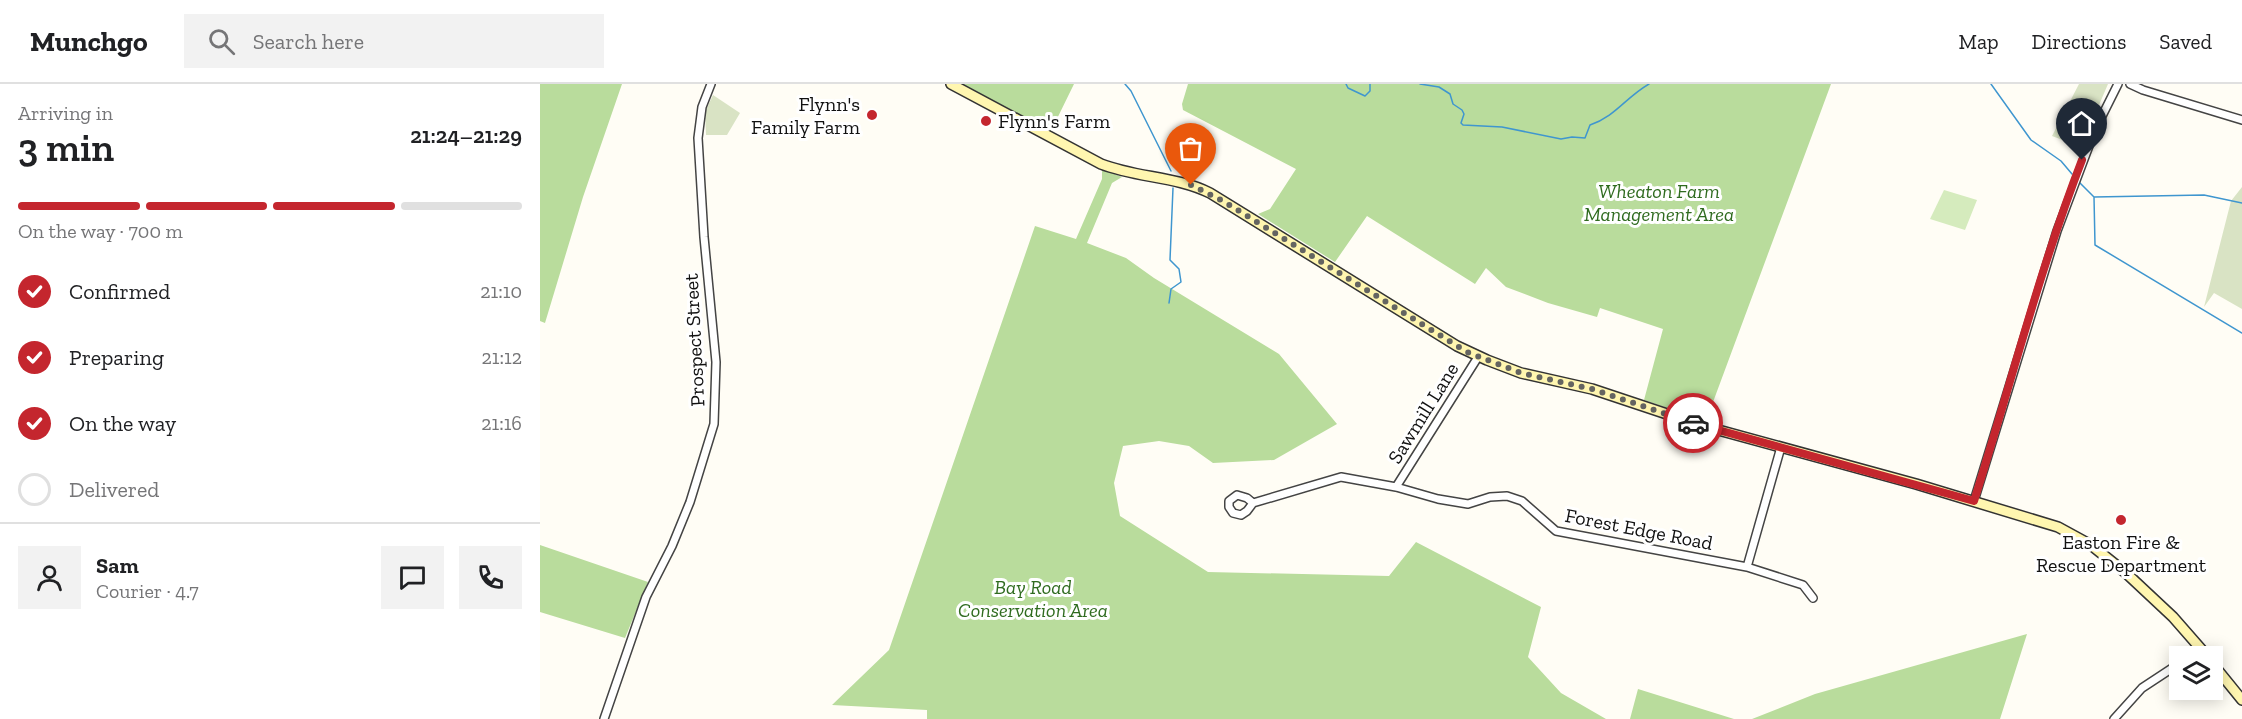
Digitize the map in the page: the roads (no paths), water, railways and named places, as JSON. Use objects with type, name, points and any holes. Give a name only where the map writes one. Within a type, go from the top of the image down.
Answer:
[{"type":"main road","points":[[951,84],[1101,164],[1124,171],[1186,183],[1210,193],[1478,357],[1521,373],[1592,389],[1700,425],[2051,524],[2082,540],[2145,591],[2173,617],[2199,646]]},
{"type":"main road","points":[[2223,676],[2242,699]]},
{"type":"street","name":"Prospect Street","points":[[604,719],[646,597],[672,546],[690,502],[714,424],[716,362],[704,237],[698,138],[702,107],[711,84]]},
{"type":"street","points":[[1974,501],[2056,231],[2094,130],[2118,84]]},
{"type":"street","points":[[2130,84],[2242,120]]},
{"type":"street","name":"Sawmill Lane","points":[[1396,487],[1478,357]]},
{"type":"street","points":[[1747,567],[1781,447]]},
{"type":"street","name":"Forest Edge Road","points":[[1253,503],[1341,477],[1468,504],[1490,497],[1507,496],[1522,501],[1556,531],[1747,567],[1803,585],[1813,598]]},
{"type":"street","points":[[2114,719],[2142,688],[2169,670]]},
{"type":"waterway","points":[[1125,84],[1131,91],[1171,171]]},
{"type":"waterway","points":[[1346,84],[1348,88],[1365,96],[1370,91],[1370,84]]},
{"type":"waterway","points":[[1420,84],[1439,87],[1450,94],[1453,104],[1464,114],[1461,123],[1463,125],[1502,127],[1561,139],[1585,138],[1590,125],[1607,117],[1649,84]]},
{"type":"waterway","points":[[1991,84],[2031,140],[2061,161],[2072,174]]},
{"type":"waterway","points":[[2080,183],[2094,197],[2204,195],[2242,203]]},
{"type":"waterway","points":[[1169,303],[1171,289],[1181,282],[1179,269],[1170,260],[1173,188]]},
{"type":"waterway","points":[[2094,197],[2095,245],[2242,333]]},
{"type":"place","name":"Flynn's Family Farm","points":[[872,115]]},
{"type":"place","name":"Flynn's Farm","points":[[986,121]]},
{"type":"place","name":"Easton Fire & Rescue Department","points":[[2121,520]]},
{"type":"park label","name":"Wheaton Farm Management Area","points":[[1659,202]]},
{"type":"park label","name":"Bay Road Conservation Area","points":[[1033,598]]}]
